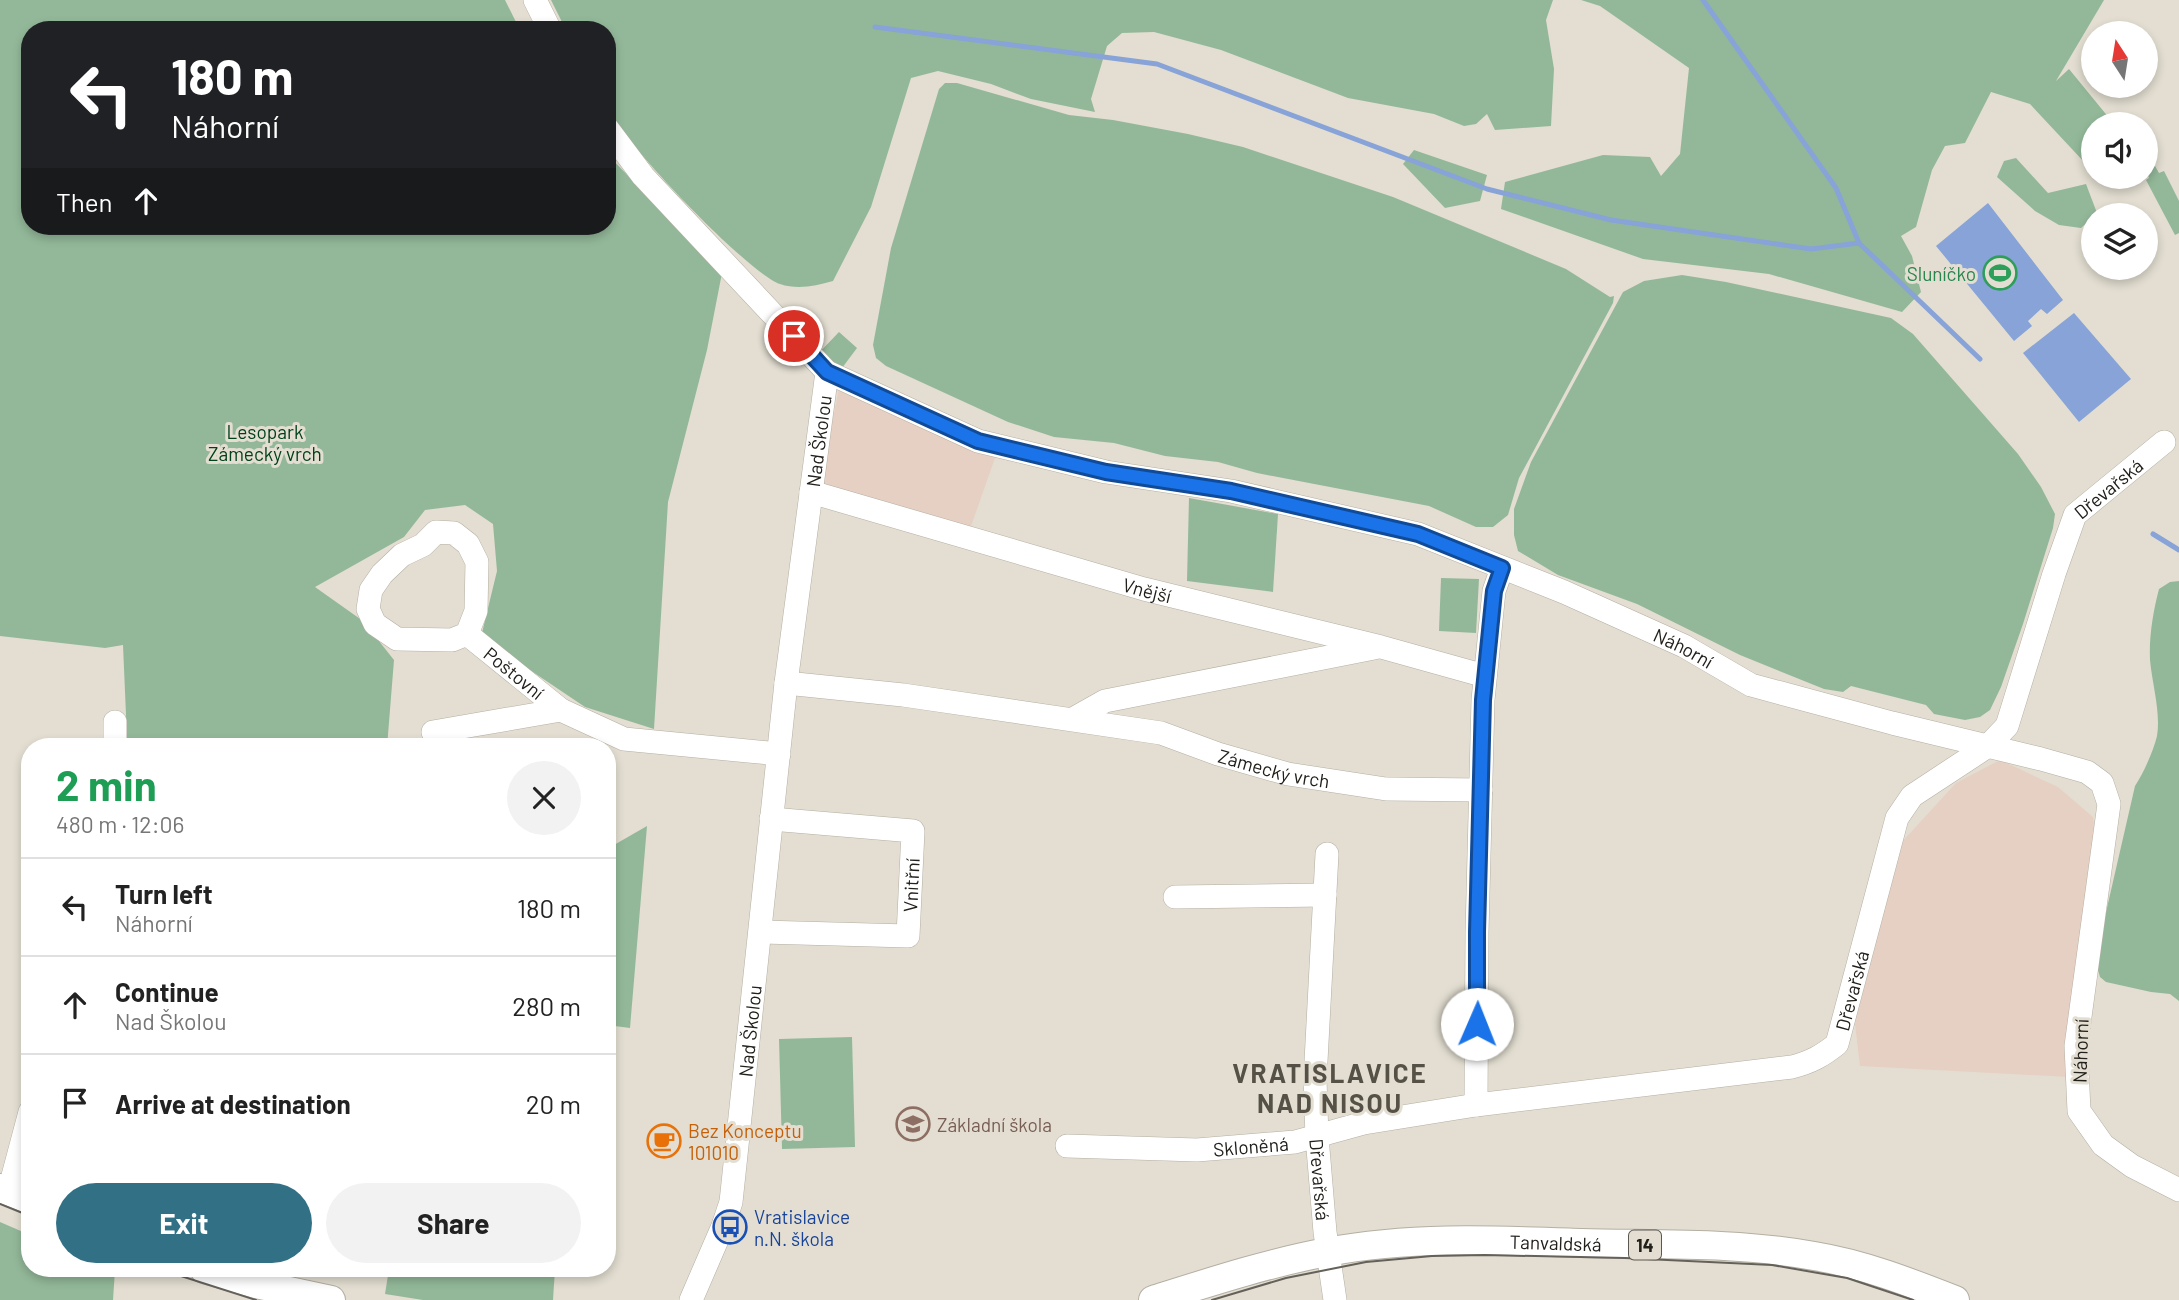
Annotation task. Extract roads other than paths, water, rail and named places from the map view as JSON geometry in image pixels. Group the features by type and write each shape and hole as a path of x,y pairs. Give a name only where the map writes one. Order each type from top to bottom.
{"main road":[{"name":"Tanvaldská","path":"1153,1300 1282,1261 1327,1252 1415,1242 1484,1239 1789,1252 1836,1260 1955,1300"},
{"path":"232,1277 331,1300"}],"street":[{"path":"535,0 546,21"},
{"name":"Nad Školou","path":"616,140 643,176 827,372 786,683 731,1202 691,1300"},
{"name":"Náhorní","path":"827,372 978,441 1002,448 1106,472 1231,491 1418,534 1564,592 1684,646 1751,685 2087,772 2102,783 2109,804 2076,1046 2079,1111 2103,1145 2132,1166 2179,1190"},
{"name":"Dřevařská","path":"1335,1300 1327,1252 1317,1137 1364,1123 1476,1105 1792,1067 1810,1063 1837,1044 1897,818 1912,796 1988,746 2007,726 2075,515 2164,442"},
{"name":"Vnější","path":"811,492 1144,589 1381,647 1486,676"},
{"name":"Poštovní","path":"436,533 454,533 468,544 477,562 476,611 467,634 452,640 397,639 375,624 368,609 371,590 382,573 402,555 423,545 436,533"},
{"path":"1476,1105 1480,790 1494,591 1502,568"},
{"name":"Poštovní","path":"467,634 561,710"},
{"path":"1073,719 1105,701 1381,647"},
{"name":"Zámecký vrch","path":"786,683 903,695 1161,733 1218,754 1288,774 1386,789 1480,790"},
{"path":"433,732 561,710 624,739 779,754"},
{"path":"115,722 115,738"},
{"name":"Vnitřní","path":"761,932 908,936 913,831 771,819"},
{"path":"1317,1137 1315,1080 1327,854"},
{"path":"1175,897 1325,895"},
{"name":"Skloněná","path":"1067,1146 1198,1150 1295,1142 1317,1137"},
{"path":"13,1193 21,1155"}],"water":[{"name":"Sluníčko","path":"1988,203 2063,300 2047,314 2041,309 2028,321 2032,326 2014,341 1936,246"},
{"path":"2074,313 2131,379 2079,422 2023,353"}],"waterway":[{"path":"1703,0 1836,188 1859,243 1980,359"},
{"path":"875,27 1157,64 1487,189 1611,220 1811,249 1859,243"},
{"path":"2153,534 2179,550"}],"tram line":[{"path":"0,1204 21,1212"},
{"path":"1212,1300 1286,1278 1366,1262 1432,1256 1485,1255 1772,1265 1847,1278 1913,1300"},
{"path":"184,1277 256,1300"}],"place":[{"name":"Sluníčko","path":"2000,273"},
{"name":"Základní škola","path":"913,1124"},
{"name":"Bez Konceptu 101010","path":"664,1141"},
{"name":"Vratislavice n.N. škola","path":"730,1227"}],"district":[{"name":"VRATISLAVICE NAD NISOU","path":"1330,1087"}],"park label":[{"name":"Lesopark Zámecký vrch","path":"265,442"}]}
